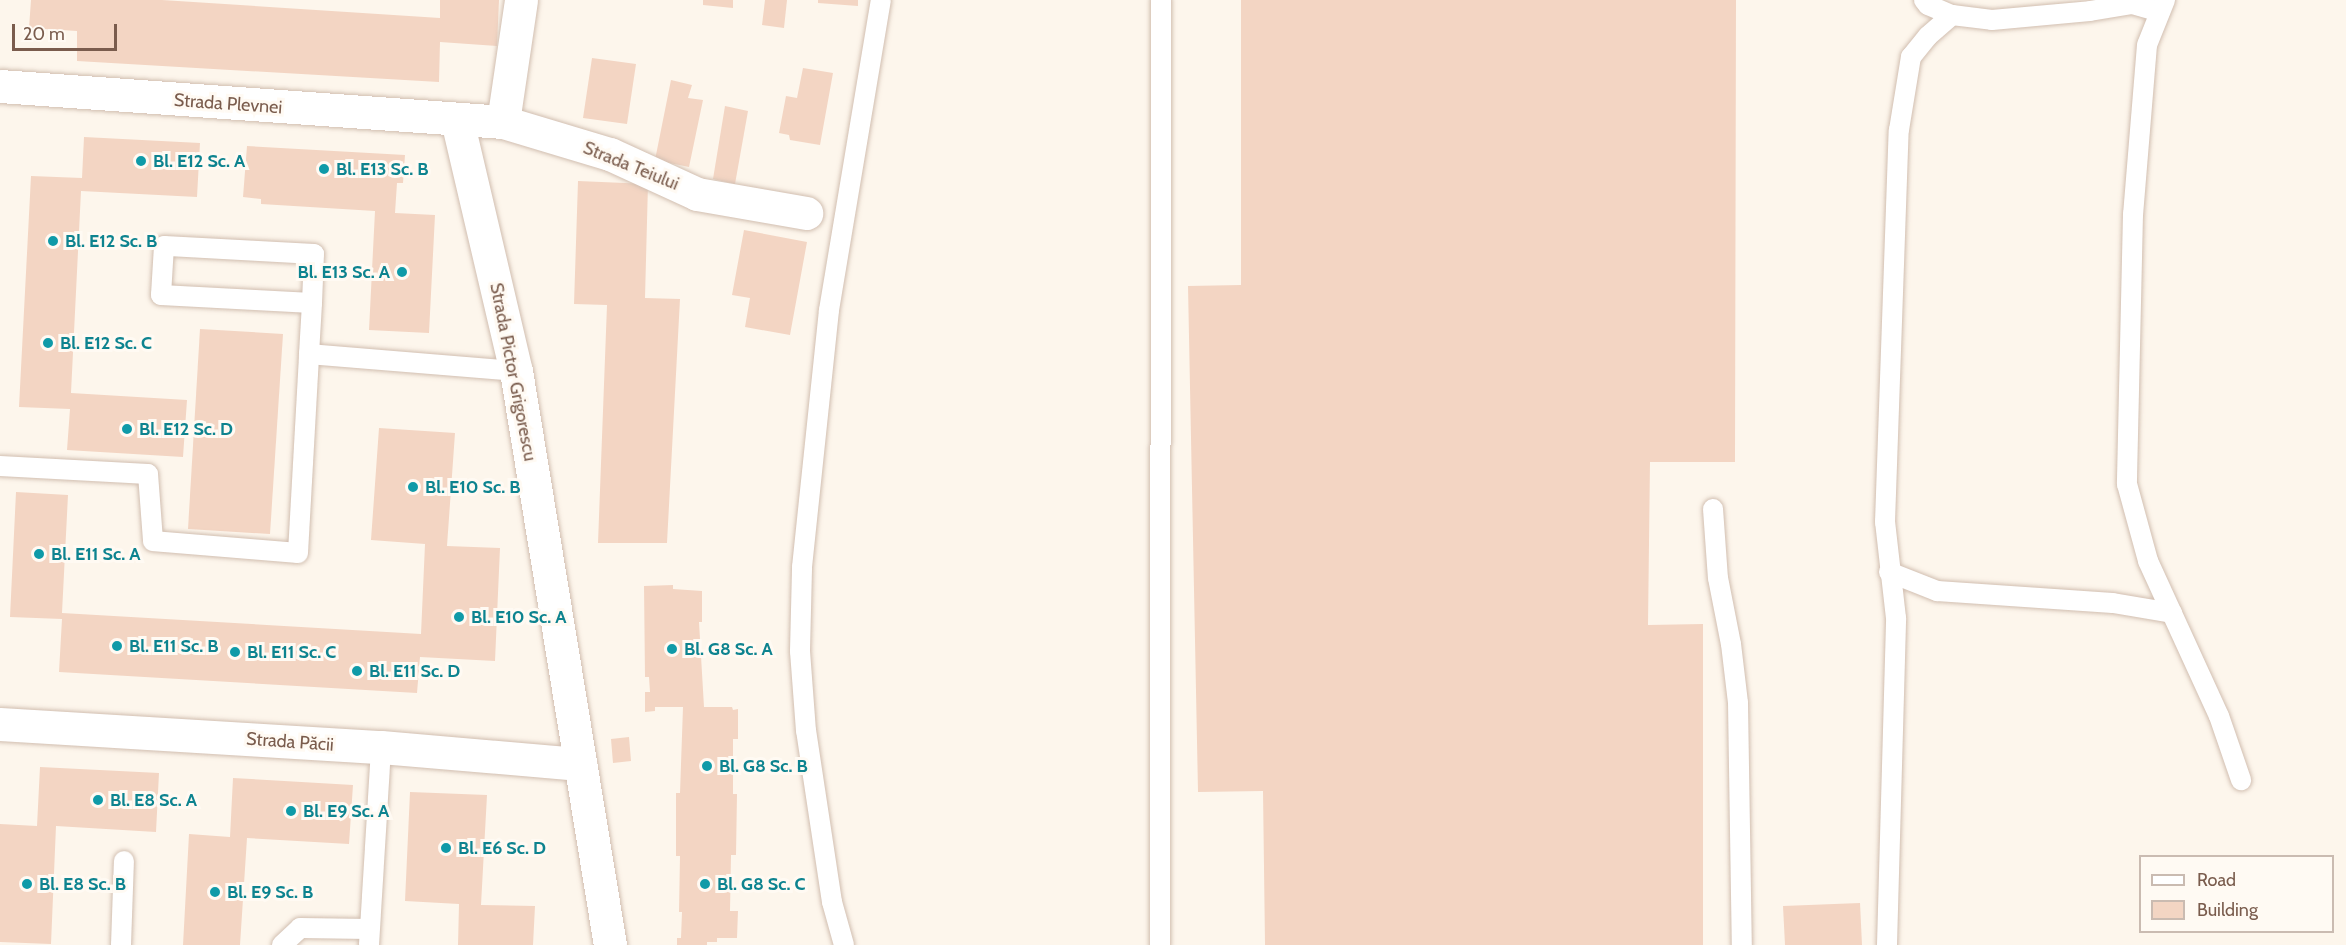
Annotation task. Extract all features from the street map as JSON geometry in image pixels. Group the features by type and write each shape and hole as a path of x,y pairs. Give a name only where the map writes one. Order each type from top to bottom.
{"street":[{"path":"503,122 521,0"},
{"name":"Strada Plevnei","path":"0,86 457,120"},
{"name":"Strada Teiului","path":"457,120 503,122 610,154 697,194 806,213"},
{"name":"Strada Pictor Grigorescu","path":"457,120 516,371 610,945"},
{"name":"Strada Păcii","path":"0,724 381,747 580,764"}],"lane":[{"path":"844,945 827,869 806,731 800,651 802,567 829,310 881,0"},
{"path":"1160,945 1161,0"},
{"path":"1924,0 1928,5 1952,15 1992,20 2090,11 2132,4 2163,6 2147,45 2133,214 2127,484 2148,561 2219,716 2241,780"},
{"path":"1887,945 1896,618 1885,522 1899,130 1911,57 1928,36 1952,15"},
{"path":"0,466 148,474 153,541 298,552 312,303 314,254 164,246 161,295 312,303"},
{"path":"309,354 516,371"},
{"path":"1713,509 1718,578 1731,644 1738,703 1742,945"},
{"path":"1889,572 1937,591 2113,603 2172,614"},
{"path":"282,945 300,928 369,937 381,747"},
{"path":"121,945 124,861"}],"building":[{"path":"31,0 162,0 440,18 440,0 499,0 497,46 440,42 439,82 77,61 77,31 29,28"},
{"path":"703,0 733,0 733,8 703,5"},
{"path":"765,0 787,0 784,28 762,25"},
{"path":"818,0 858,0 858,6 818,3"},
{"path":"1241,0 1736,0 1735,462 1650,462 1648,625 1703,624 1703,945 1265,945 1263,791 1198,792 1188,286 1241,285"},
{"path":"592,58 636,64 627,124 583,118"},
{"path":"803,68 833,73 820,145 790,140 789,135 779,133 786,96 797,98"},
{"path":"671,80 692,85 688,98 703,100 689,167 655,160"},
{"path":"725,106 748,111 735,184 713,179"},
{"path":"84,137 200,143 197,197 81,191 71,393 187,400 183,457 67,450 70,409 19,407 31,176 82,178"},
{"path":"247,146 405,155 403,183 397,183 395,213 435,215 429,333 369,330 375,211 261,204 261,199 243,197"},
{"path":"578,181 648,184 645,298 680,299 667,543 598,543 607,305 574,304"},
{"path":"744,230 807,242 790,335 745,327 750,298 732,295"},
{"path":"200,329 283,334 270,534 188,529"},
{"path":"379,428 455,433 447,546 500,548 495,661 420,657 417,693 59,672 62,619 10,617 16,492 68,495 62,613 421,634 425,544 371,540"},
{"path":"673,585 673,589 702,591 702,622 699,622 704,707 738,709 738,739 733,739 733,794 737,794 736,855 731,855 730,911 738,911 737,938 717,938 717,942 707,942 707,945 677,945 677,938 681,938 682,912 679,912 680,856 676,856 676,793 680,793 683,707 655,707 655,711 645,712 645,692 650,692 649,677 645,677 644,586"},
{"path":"629,737 631,761 613,763 611,739"},
{"path":"40,767 159,773 156,832 56,826 51,944 0,942 0,824 37,826"},
{"path":"233,778 353,785 349,844 247,838 240,945 183,945 189,834 230,837"},
{"name":"Bl. E6 Sc. D","path":"410,792 487,795 481,905 535,906 533,945 458,945 459,904 405,901"},
{"path":"1860,903 1862,945 1785,945 1783,906"}],"place":[{"name":"Bl. E12 Sc. A","path":"141,161"},
{"name":"Bl. E13 Sc. B","path":"324,169"},
{"name":"Bl. E12 Sc. B","path":"53,241"},
{"name":"Bl. E13 Sc. A","path":"402,272"},
{"name":"Bl. E12 Sc. C","path":"48,343"},
{"name":"Bl. E12 Sc. D","path":"127,429"},
{"name":"Bl. E10 Sc. B","path":"413,487"},
{"name":"Bl. E11 Sc. A","path":"39,554"},
{"name":"Bl. E10 Sc. A","path":"459,617"},
{"name":"Bl. E11 Sc. B","path":"117,646"},
{"name":"Bl. G8 Sc. A","path":"672,649"},
{"name":"Bl. E11 Sc. C","path":"235,652"},
{"name":"Bl. E11 Sc. D","path":"357,671"},
{"name":"Bl. G8 Sc. B","path":"707,766"},
{"name":"Bl. E8 Sc. A","path":"98,800"},
{"name":"Bl. E9 Sc. A","path":"291,811"},
{"name":"Bl. E6 Sc. D","path":"446,848"},
{"name":"Bl. E8 Sc. B","path":"27,884"},
{"name":"Bl. G8 Sc. C","path":"705,884"},
{"name":"Bl. E9 Sc. B","path":"215,892"}]}
